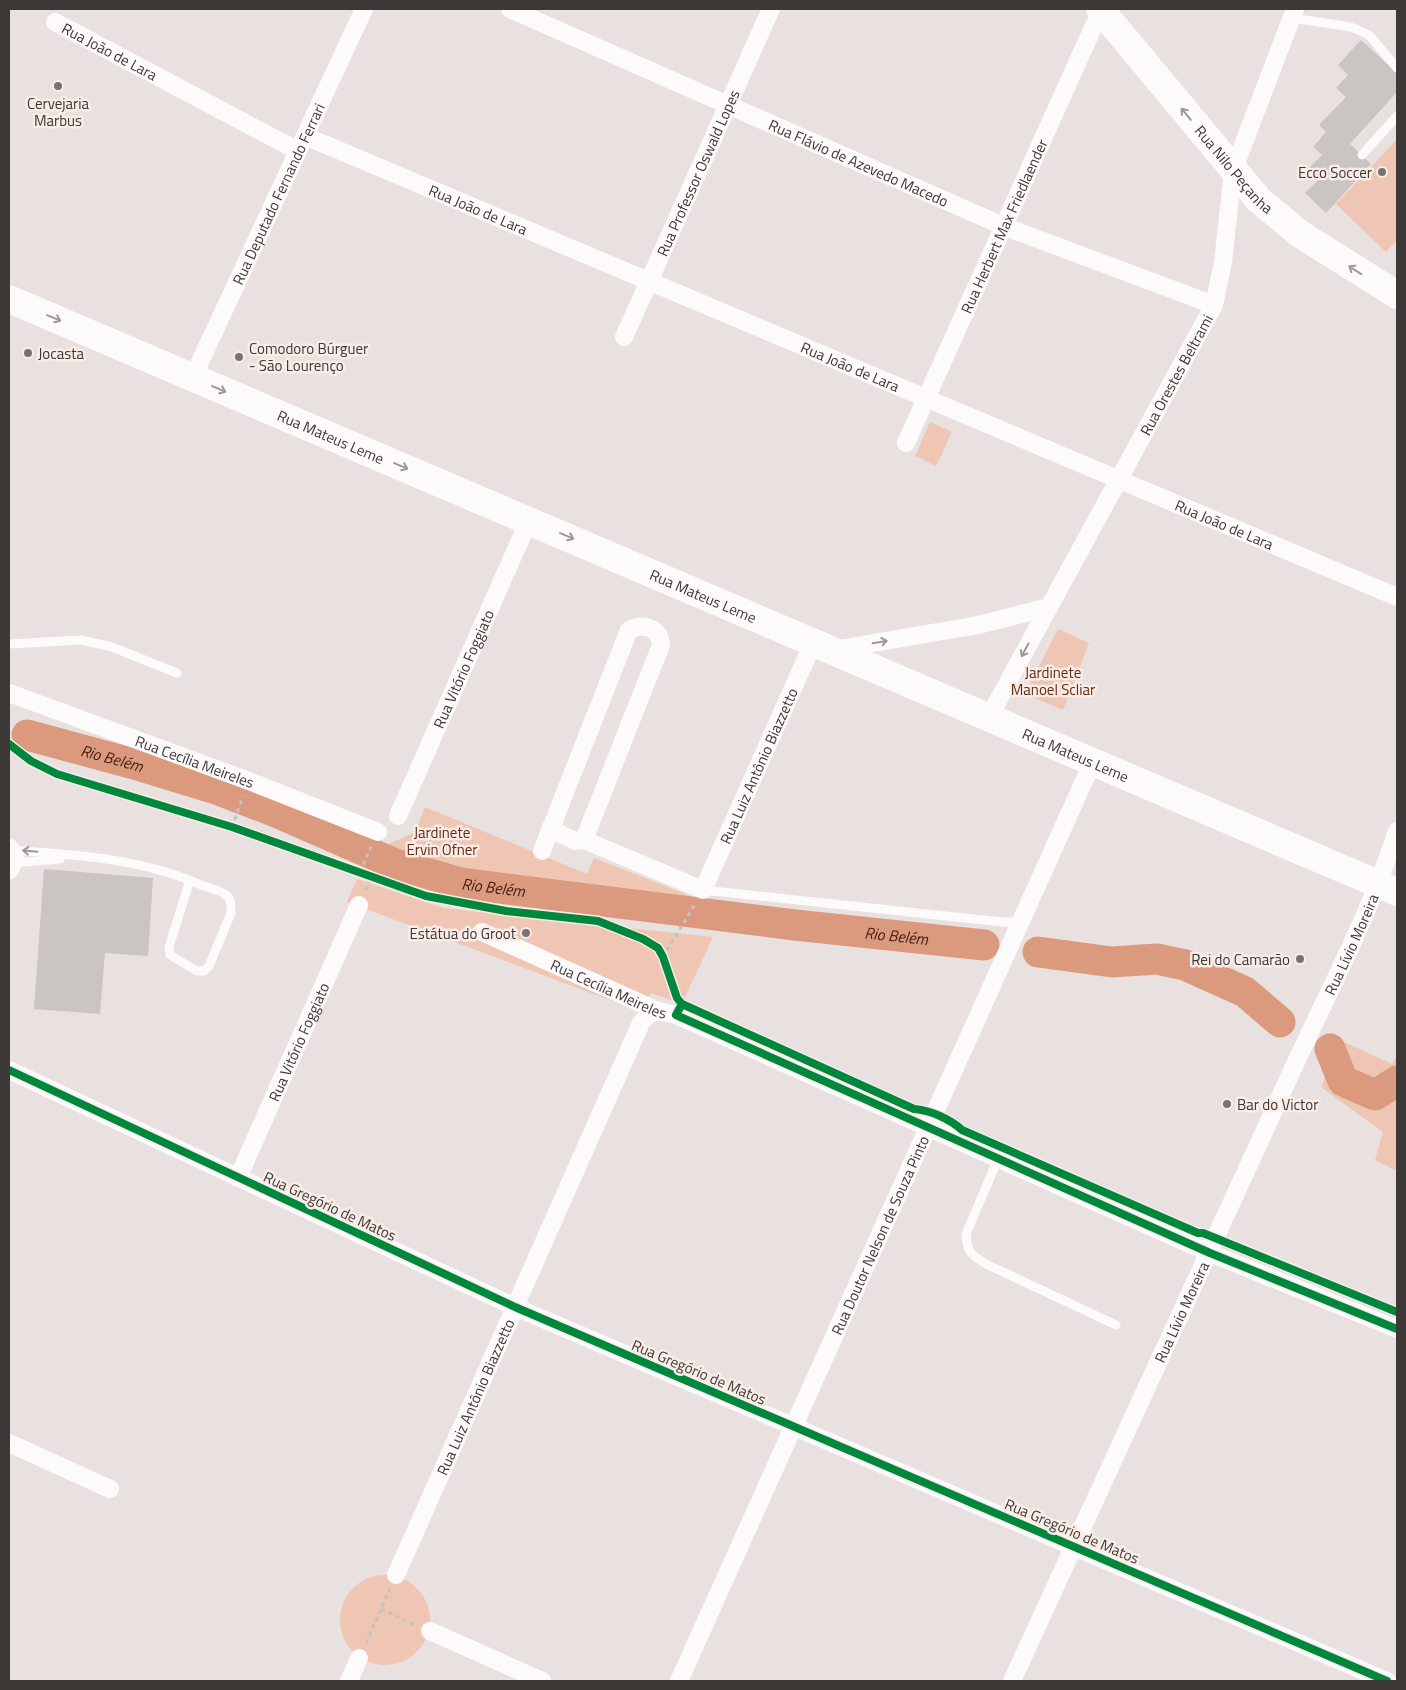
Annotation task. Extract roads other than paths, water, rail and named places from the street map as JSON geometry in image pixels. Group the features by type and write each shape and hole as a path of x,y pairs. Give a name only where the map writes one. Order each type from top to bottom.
{"main road":[{"name":"Rua Nilo Peçanha","path":"1100,9 1259,200 1300,234 1397,295"},
{"name":"Rua Mateus Leme","path":"9,299 1389,887"}],"street":[{"name":"Rua Deputado Fernando Ferrari","path":"193,377 364,9"},
{"name":"Rua Flávio de Azevedo Macedo","path":"510,9 1004,226 1214,305"},
{"name":"Rua Professor Oswald Lopes","path":"624,337 771,9"},
{"name":"Rua Herbert Max Friedlaender","path":"906,443 1100,9"},
{"name":"Rua Orestes Beltrami","path":"989,716 1120,480 1214,305 1223,262 1233,171 1293,14"},
{"name":"Rua João de Lara","path":"55,22 302,144 649,281 1397,598"},
{"name":"Rua Vitório Foggiato","path":"398,816 529,520"},
{"path":"823,645 978,625 1049,607"},
{"path":"542,851 629,630 637,626 646,626 655,631 661,638 661,645 584,840"},
{"name":"Rua Luiz Antônio Biazzetto","path":"703,890 823,645"},
{"name":"Rua Cecília Meireles","path":"9,693 249,781 375,839"},
{"name":"Rua Doutor Nelson de Souza Pinto","path":"679,1681 1093,761"},
{"path":"550,829 575,840 584,840 703,890"},
{"name":"Rua Lívio Moreira","path":"1012,1681 1072,1546 1210,1253 1299,1055 1389,887 1397,831"},
{"name":"Rua Vitório Foggiato","path":"238,1178 359,905"},
{"name":"Rua Cecília Meireles","path":"482,932 658,1010 676,1015 1210,1253 1397,1330"},
{"name":"Rua Luiz Antônio Biazzetto","path":"396,1575 641,1024 648,1015 658,1010"},
{"name":"Rua Gregório de Matos","path":"9,1070 515,1308 1387,1681"},
{"path":"9,1443 110,1489"},
{"path":"430,1631 542,1681"},
{"path":"349,1681 359,1658"}],"lane":[{"path":"1293,14 1351,27 1369,35 1397,68"},
{"path":"1362,155 1397,116"},
{"path":"9,644 81,640 112,647 177,673"},
{"path":"10,855 85,856"},
{"path":"10,855 85,856 137,863 168,871 190,880 227,896 232,903 231,913 209,966 204,971 197,971 170,955 169,947 190,880"},
{"path":"703,890 1002,922 1021,922"},
{"path":"998,1159 966,1234 967,1247 974,1256 986,1264 1116,1325"}],"waterway":[{"name":"Rio Belém","path":"27,735 134,764 219,790 276,812 395,864 460,883 795,925 984,945"},
{"name":"Rio Belém","path":"1038,952 1112,962 1157,959 1185,965 1245,992 1280,1022"},
{"name":"Rio Belém","path":"1330,1049 1343,1081 1375,1095 1397,1081"}],"place":[{"name":"Cervejaria Marbus","path":"58,86"},
{"name":"Ecco Soccer","path":"1382,172"},
{"name":"Jocasta","path":"28,353"},
{"name":"Comodoro Búrguer - São Lourenço","path":"239,357"},
{"name":"Estátua do Groot","path":"526,933"},
{"name":"Rei do Camarão","path":"1300,959"},
{"name":"Bar do Victor","path":"1227,1104"}],"park label":[{"name":"Jardinete Manoel Scliar","path":"1053,680"},
{"name":"Jardinete Ervin Ofner","path":"442,840"}]}
